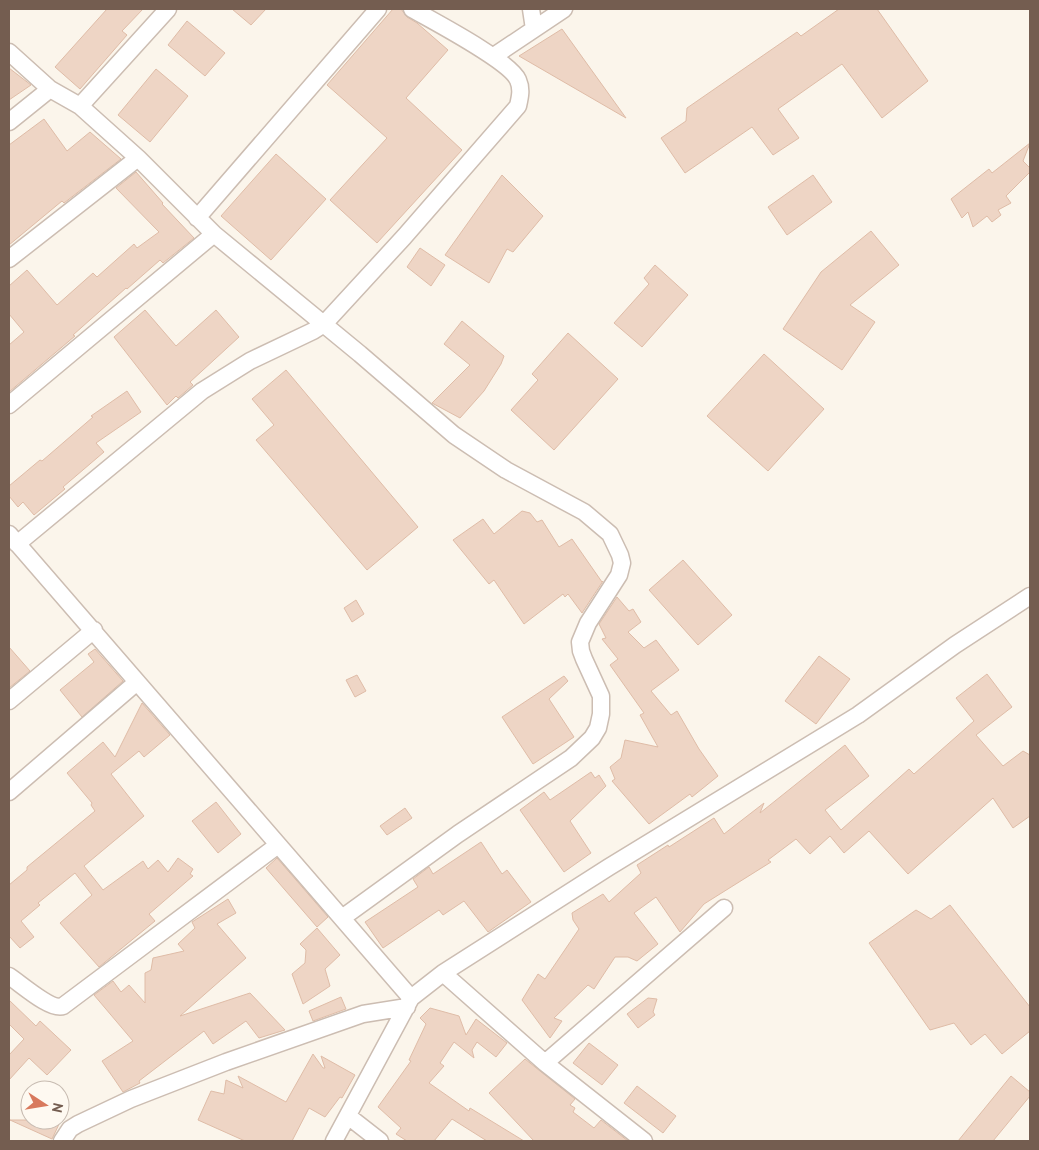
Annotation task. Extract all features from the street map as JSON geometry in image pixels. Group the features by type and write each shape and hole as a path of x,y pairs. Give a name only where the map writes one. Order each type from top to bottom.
{"street":[{"path":"80,106 168,9"},
{"path":"197,218 378,9"},
{"path":"409,1003 342,918 94,630 13,539 202,391 250,361 324,324 404,237 518,106 521,93 517,78 494,56 412,9"},
{"path":"531,9 534,29"},
{"path":"494,56 564,9"},
{"path":"9,52 50,89 80,106 138,158 214,234 324,324 454,436 506,470 584,512 610,534 620,555 622,563 619,575 588,623 580,642 584,659 601,696 601,714 598,728 592,738 571,758 458,834 342,918"},
{"path":"9,122 50,89"},
{"path":"9,259 138,158"},
{"path":"9,405 214,234"},
{"path":"334,1141 409,1003 443,973 609,867 858,715 955,644 1030,596"},
{"path":"9,701 94,630"},
{"path":"9,792 137,682"},
{"path":"9,976 50,1004 59,1007 63,1006 278,845"},
{"path":"545,1063 724,908"},
{"path":"443,973 545,1063 644,1141"},
{"path":"62,1141 70,1129 78,1124 131,1099 226,1062 364,1014 409,1003"},
{"path":"348,1116 380,1141"}],"building":[{"path":"107,9 143,9 122,31 127,35 80,89 55,67"},
{"path":"232,9 266,9 251,25"},
{"path":"393,9 401,9 407,17 417,23 448,50 406,98 462,150 377,243 330,200 387,138 327,85"},
{"path":"839,9 877,9 928,81 882,118 842,64 778,109 799,138 773,155 752,127 685,173 661,138 686,121 687,108 797,32 801,36"},
{"path":"187,21 225,53 205,76 168,45"},
{"path":"562,29 626,118 519,56"},
{"path":"9,68 31,85 9,100"},
{"path":"156,69 188,96 150,142 118,115"},
{"path":"44,119 67,151 90,132 121,159 64,203 62,201 9,245 9,145"},
{"path":"1030,143 1023,161 1030,168 1030,172 1006,196 1011,203 998,210 1001,215 992,222 987,216 973,227 968,212 962,218 951,199 989,169 992,173"},
{"path":"276,154 326,199 271,260 221,216"},
{"path":"136,172 162,204 194,238 163,263 160,260 126,288 73,335 75,336 9,392 9,345 24,332 9,314 9,286 27,270 57,305 93,273 97,277 134,244 137,248 159,232 116,188"},
{"path":"502,175 543,216 513,252 507,249 489,283 445,255"},
{"path":"813,175 832,202 787,235 768,207"},
{"path":"871,231 899,265 850,305 875,322 842,370 783,329 821,272"},
{"path":"420,248 445,265 431,286 407,267"},
{"path":"655,265 688,295 642,347 614,323 649,284 644,278"},
{"path":"145,310 176,346 216,310 239,337 190,382 193,385 178,398 176,396 167,405 114,337"},
{"path":"462,321 504,356 484,391 460,418 432,403 470,365 444,344"},
{"path":"568,333 618,379 554,450 511,410 538,380 532,374"},
{"path":"764,354 824,409 768,471 707,416"},
{"path":"286,370 418,527 367,570 256,440 274,425 252,399"},
{"path":"127,391 141,412 96,443 104,452 34,515 23,502 18,507 9,496 9,486 40,460 42,461 93,417 91,416"},
{"path":"522,511 530,513 537,522 542,520 559,547 572,539 603,581 582,613 568,594 565,597 563,594 524,624 494,580 489,584 453,540 483,519 494,534"},
{"path":"683,560 732,615 698,645 649,590"},
{"path":"617,597 629,611 633,609 641,622 628,632 644,648 656,640 679,670 651,691 671,715 677,711 699,749 718,776 692,797 690,794 649,824 612,781 615,779 610,767 621,758 625,740 658,747 640,715 644,713 610,665 618,659 602,639 606,638 599,624"},
{"path":"356,600 364,614 352,622 344,608"},
{"path":"9,647 30,671 9,688"},
{"path":"95,649 123,681 82,717 60,690 94,662 88,654"},
{"path":"819,656 850,679 816,724 785,701"},
{"path":"987,674 1012,707 976,735 1003,766 1023,751 1030,755 1030,816 1013,828 993,798 908,874 869,831 844,853 830,836 810,854 796,839 768,860 771,862 704,904 680,932 656,897 634,913 658,944 637,961 628,957 615,957 594,989 588,985 554,1018 562,1021 550,1038 522,1000 538,974 545,979 579,929 573,920 572,913 603,894 609,902 641,873 637,865 714,818 724,834 764,803 760,813 845,745 869,776 825,810 841,830 909,769 914,774 974,721 956,698"},
{"path":"357,675 366,691 355,697 346,680"},
{"path":"564,676 568,681 549,699 574,737 533,764 502,717"},
{"path":"142,703 170,735 144,757 139,751 111,774 144,816 84,866 103,890 143,861 148,869 158,860 168,872 178,858 193,869 190,874 193,876 149,914 155,921 99,967 60,923 92,895 75,873 38,903 40,905 21,921 34,937 20,948 9,936 9,885 27,870 27,867 95,811 91,805 92,803 67,773 103,742 115,757"},
{"path":"591,772 595,778 599,775 606,786 570,821 591,853 564,872 520,810 544,792 550,800"},
{"path":"216,802 241,834 218,853 192,821"},
{"path":"405,808 412,818 387,835 380,826"},
{"path":"481,842 502,874 507,870 531,902 488,932 464,901 443,915 439,910 383,948 365,922 418,887 413,879 429,867 433,874"},
{"path":"277,858 328,917 317,927 266,868"},
{"path":"228,899 236,913 217,924 246,958 180,1016 250,993 285,1030 259,1038 246,1021 213,1044 204,1031 139,1081 140,1083 123,1092 102,1061 133,1041 94,995 113,981 121,992 129,985 145,1003 145,973 151,970 153,958 184,951 178,944 195,928 192,922"},
{"path":"950,905 1030,1007 1030,1031 1002,1054 985,1034 971,1045 954,1023 930,1030 869,943 916,910 931,919"},
{"path":"317,928 340,955 325,969 330,986 303,1004 292,974 305,963 306,950 300,944"},
{"path":"341,997 346,1009 313,1021 309,1011"},
{"path":"648,998 657,999 653,1012 655,1015 638,1028 627,1014"},
{"path":"9,1000 36,1026 40,1021 71,1050 47,1075 29,1058 9,1080 9,1055 24,1039 9,1024"},
{"path":"430,1008 459,1016 466,1035 476,1019 507,1043 496,1057 477,1042 472,1050 474,1058 454,1042 440,1063 444,1066 429,1083 469,1111 470,1108 524,1141 487,1141 452,1119 434,1141 407,1141 396,1134 401,1128 378,1107 411,1061 409,1060 426,1024 420,1018"},
{"path":"589,1043 618,1065 602,1085 573,1063"},
{"path":"313,1054 323,1068 325,1068 321,1056 355,1075 342,1098 340,1097 325,1117 309,1108 292,1141 245,1141 198,1120 211,1091 224,1094 226,1080 243,1088 238,1076 286,1102"},
{"path":"525,1059 575,1099 570,1105 575,1108 573,1112 594,1128 601,1120 628,1141 534,1141 489,1093"},
{"path":"1011,1076 1030,1092 1030,1096 993,1141 958,1141"},
{"path":"637,1086 676,1116 663,1133 624,1103"},
{"path":"10,1120 20,1120 20,1125"},
{"path":"32,1130 56,1130 52,1139"}]}
